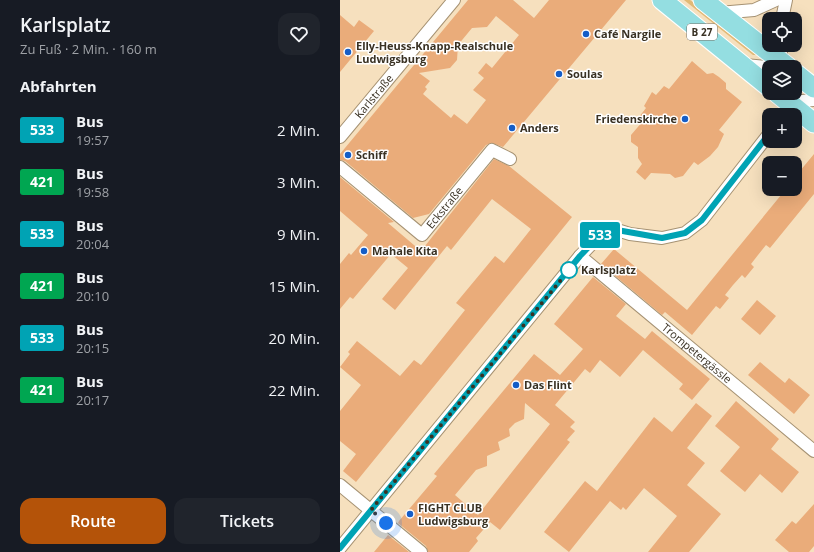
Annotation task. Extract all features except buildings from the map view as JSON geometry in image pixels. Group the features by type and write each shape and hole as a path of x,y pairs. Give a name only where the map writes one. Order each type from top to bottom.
{"main road":[{"name":"B 27","path":"662,0 762,81"},
{"name":"B 27","path":"703,0 782,60"},
{"path":"802,79 814,88"},
{"path":"789,104 814,123"}],"street":[{"name":"Karlstraße","path":"340,137 454,0"},
{"path":"719,13 754,10 776,0"},
{"path":"783,12 786,0"},
{"path":"741,64 762,67"},
{"path":"789,104 814,100"},
{"path":"340,548 580,256 603,232 617,230 662,238 685,233 702,220 762,143"},
{"name":"Eckstraße","path":"340,167 422,235 492,150 510,158"},
{"name":"Trompetergässle","path":"580,256 814,451"},
{"path":"340,485 421,552"}],"shaded area":[{"path":"684,0 690,0 693,2 757,55 753,55"}],"bus line":[{"name":"533","path":"340,548 580,256 603,232 617,230 630,234 662,238 685,233 702,220 762,143"}],"place":[{"name":"Café Nargile","path":"586,34"},
{"name":"Elly-Heuss-Knapp-Realschule Ludwigsburg","path":"348,52"},
{"name":"Soulas","path":"559,74"},
{"name":"Friedenskirche","path":"685,119"},
{"name":"Anders","path":"512,128"},
{"name":"Schiff","path":"348,155"},
{"name":"Mahale Kita","path":"364,251"},
{"name":"Karlsplatz","path":"569,270"},
{"name":"Das Flint","path":"516,385"},
{"name":"FIGHT CLUB Ludwigsburg","path":"410,514"}],"route":[{"path":"386,523 371,510 570,269 569,270"}]}
